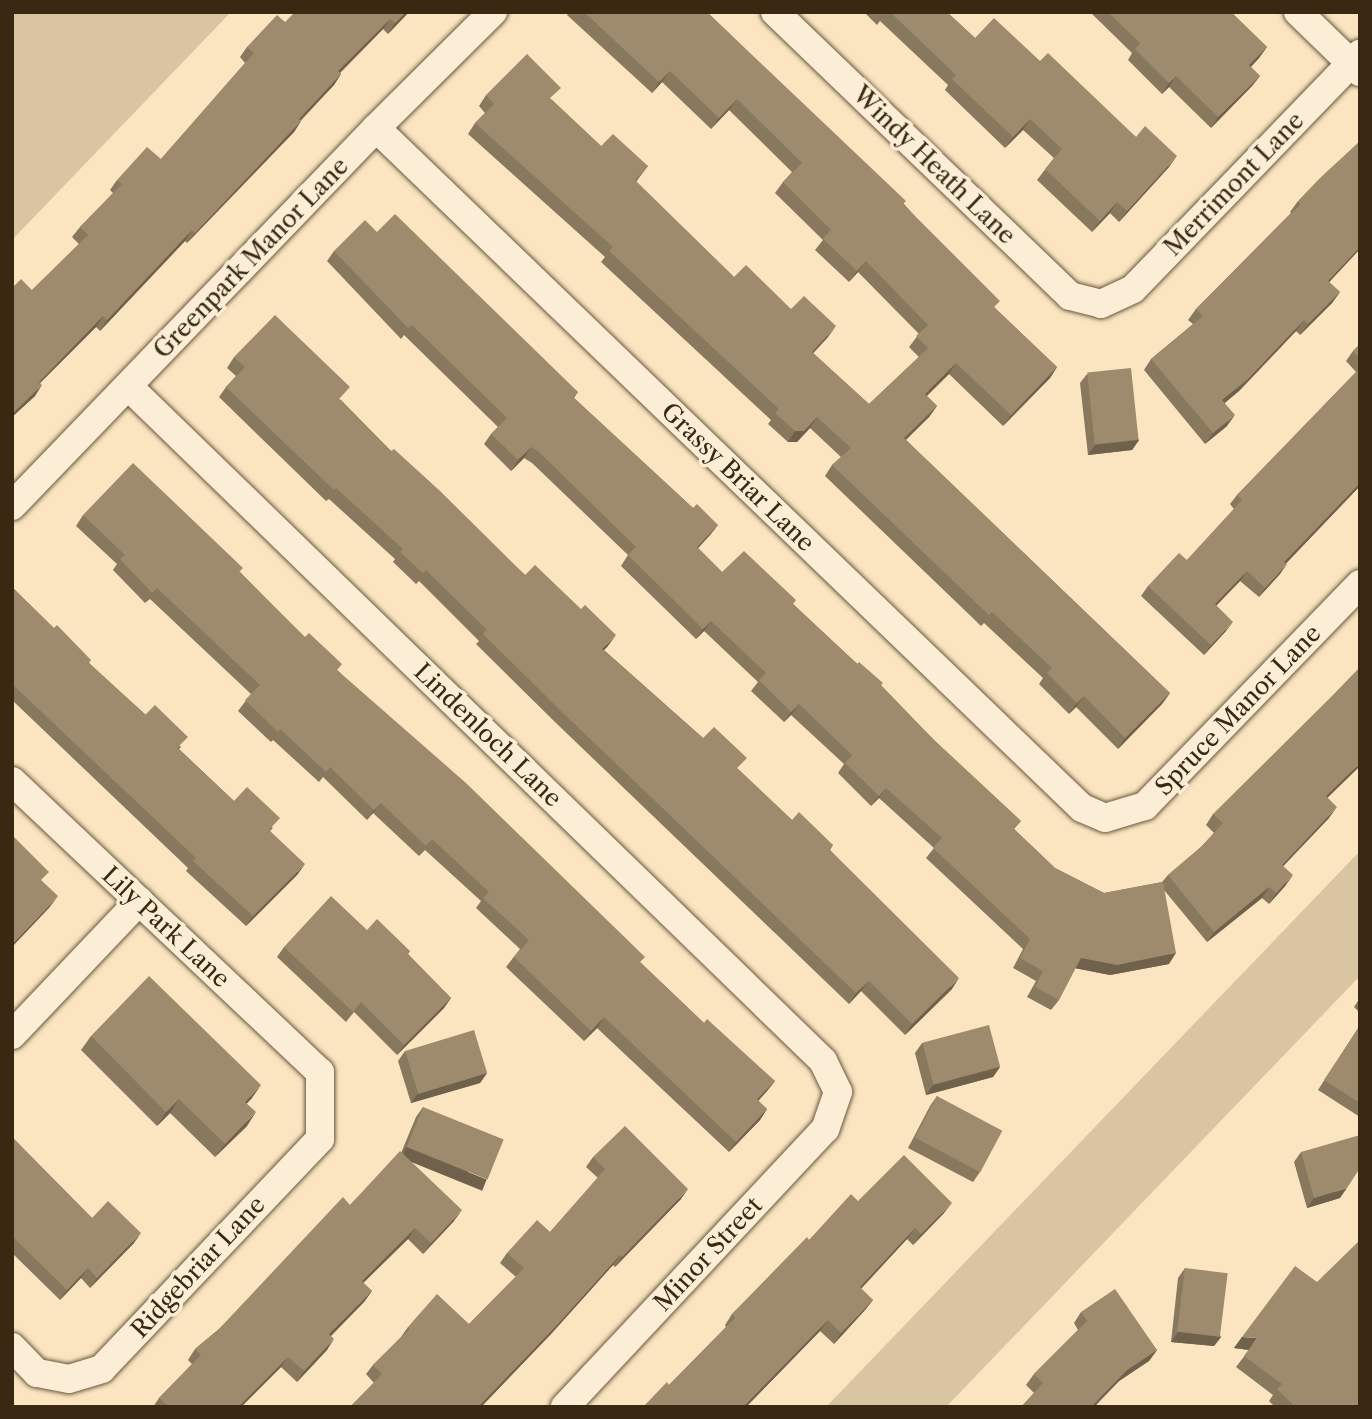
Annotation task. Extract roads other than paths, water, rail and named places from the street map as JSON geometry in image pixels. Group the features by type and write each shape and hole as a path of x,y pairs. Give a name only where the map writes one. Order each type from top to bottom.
{"street":[{"name":"Greenpark Manor Lane","path":"12,506 376,128 493,12"},
{"name":"Windy Heath Lane","path":"775,12 1070,296 1101,304"},
{"path":"1298,12 1357,63"},
{"name":"Merrimont Lane","path":"1101,304 1133,289 1357,63"},
{"name":"Grassy Briar Lane","path":"376,128 1082,808 1105,818"},
{"name":"Lindenloch Lane","path":"128,386 823,1061 838,1092"},
{"name":"Spruce Manor Lane","path":"1105,818 1145,806 1360,584"},
{"name":"Lily Park Lane","path":"12,781 320,1072"},
{"path":"12,1035 139,901"},
{"name":"Ridgebriar Lane","path":"12,1347 37,1373 69,1379 102,1369 320,1139 320,1072"},
{"name":"Minor Street","path":"565,1407 825,1129 838,1092"}]}
